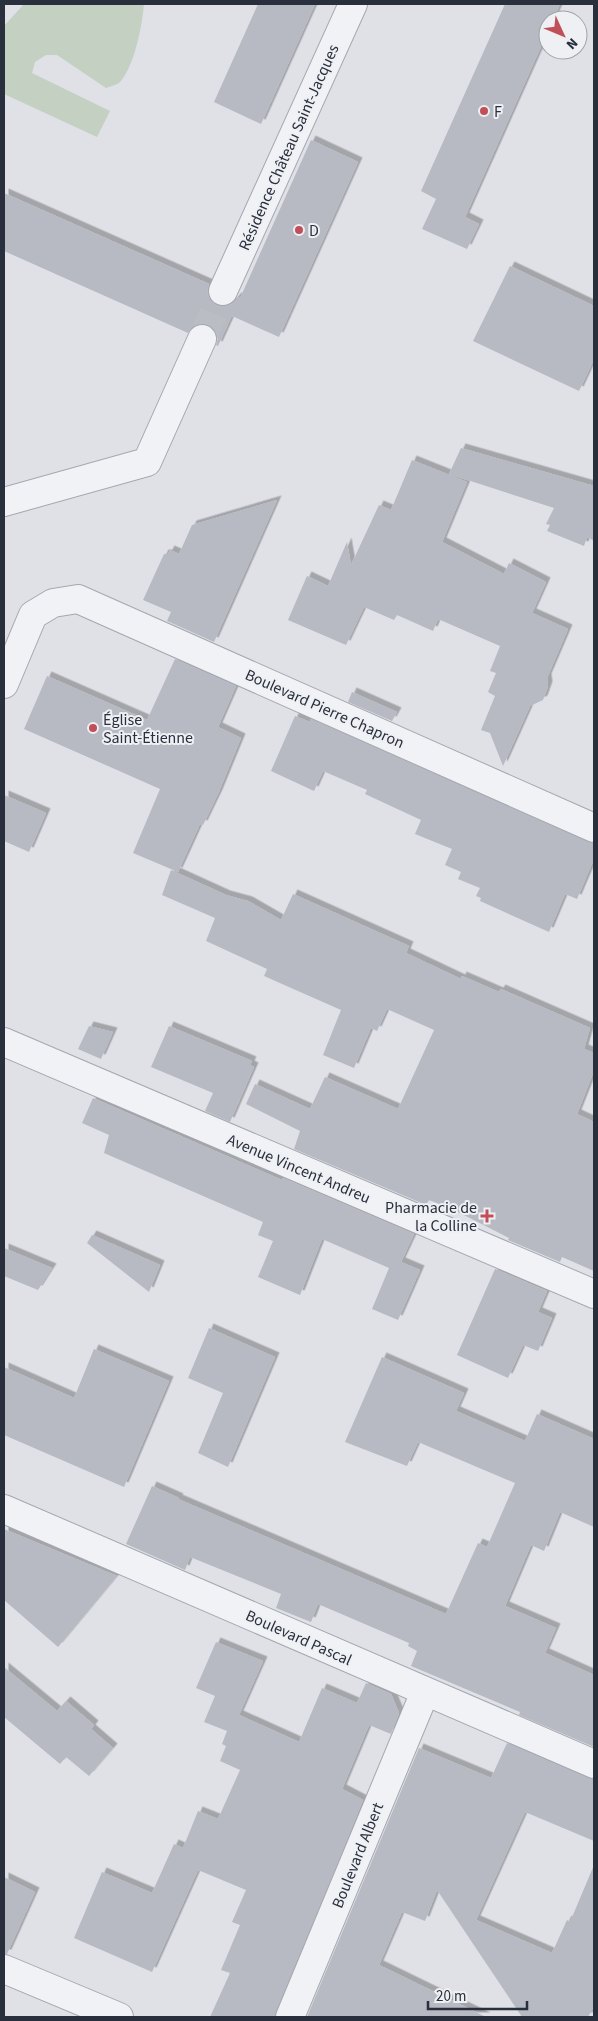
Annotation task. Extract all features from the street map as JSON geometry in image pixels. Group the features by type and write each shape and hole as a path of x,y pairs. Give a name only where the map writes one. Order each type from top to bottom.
{"street":[{"name":"Résidence Château Saint-Jacques","path":"223,291 353,4"},
{"path":"4,502 147,462 202,339"},
{"name":"Boulevard Pierre Chapron","path":"4,684 33,615 53,603 78,599 592,822"},
{"name":"Avenue Vincent Andreu","path":"4,1042 594,1294"},
{"name":"Boulevard Pascal","path":"4,1509 594,1764"},
{"name":"Boulevard Albert","path":"290,2017 425,1692"},
{"path":"4,1969 118,2017"}],"green space":[{"path":"24,4 144,4 142,23 134,55 125,75 117,84 106,88 57,55 46,55 35,62 32,73 110,111 97,137 4,94 4,26"}],"building":[{"path":"258,4 315,4 261,124 214,102"},
{"name":"F","path":"505,4 560,4 557,10 538,10 538,53 465,217 479,224 467,249 422,229 436,199 421,191"},
{"name":"D","path":"311,140 358,162 279,337 232,316"},
{"path":"4,193 209,284 207,292 210,300 217,305 225,306 232,303 237,297 240,298 218,346 216,345 218,338 215,330 209,325 200,324 192,327 188,333 4,251"},
{"path":"510,266 594,306 594,359 579,391 473,341"},
{"path":"461,448 594,486 594,541 587,537 584,546 547,531 550,525 546,524 554,508 449,474"},
{"path":"412,460 467,482 442,542 504,574 509,563 546,582 532,613 568,629 547,678 548,686 543,700 530,706 503,766 490,733 481,730 495,696 488,692 496,673 490,671 500,646 438,619 433,631 397,615 394,620 364,607 346,645 288,620 307,576 328,586 347,542 351,565 379,505 391,510"},
{"path":"277,500 214,642 167,621 171,612 143,600 164,554 168,554 170,550 179,554 192,525"},
{"path":"175,659 236,686 218,727 241,738 218,794 203,825 200,824 178,872 133,853 160,789 24,729 47,676 147,720"},
{"path":"352,692 397,712 392,721 348,702"},
{"path":"295,716 310,722 311,719 594,843 594,859 577,899 565,894 549,932 480,901 481,898 476,896 480,888 458,879 461,872 445,865 452,849 415,834 421,820 365,794 367,790 323,771 314,791 271,771"},
{"path":"4,795 46,813 29,852 4,841"},
{"path":"171,870 226,895 248,901 281,920 293,894 409,946 406,953 461,979 462,976 499,992 501,989 590,1028 584,1049 594,1053 594,1071 577,1114 594,1122 594,1271 562,1257 560,1262 508,1240 509,1238 452,1209 429,1200 426,1205 294,1149 300,1131 246,1104 255,1084 310,1109 325,1077 398,1109 434,1030 387,1009 377,1031 371,1028 354,1068 323,1055 341,1010 264,976 267,969 206,941 215,918 162,895"},
{"path":"89,1026 113,1032 101,1059 78,1049"},
{"path":"169,1026 252,1061 250,1065 254,1067 230,1122 205,1111 213,1093 151,1067"},
{"path":"93,1098 282,1180 283,1178 414,1234 401,1262 420,1270 398,1320 372,1309 389,1268 322,1239 300,1295 258,1277 273,1241 258,1235 263,1222 104,1153 109,1135 82,1123"},
{"path":"92,1235 160,1265 149,1292 87,1243"},
{"path":"4,1248 52,1268 38,1290 4,1276"},
{"path":"495,1269 547,1291 538,1312 552,1318 538,1351 523,1345 508,1378 457,1355"},
{"path":"209,1328 275,1357 228,1467 198,1453 223,1393 188,1378"},
{"path":"94,1349 169,1381 124,1487 4,1435 4,1367 74,1398"},
{"path":"382,1357 464,1393 456,1411 525,1441 537,1414 594,1439 594,1527 560,1512 544,1551 531,1545 505,1606 556,1628 545,1653 594,1675 594,1747 519,1715 520,1712 411,1666 417,1651 408,1646 409,1643 318,1604 311,1622 276,1608 281,1594 190,1557 185,1570 126,1544 152,1486 178,1499 446,1614 478,1543 487,1547 515,1483 418,1442 407,1466 345,1442"},
{"path":"4,1529 117,1576 58,1647 4,1600"},
{"path":"216,1642 263,1661 239,1715 299,1742 322,1688 357,1703 366,1683 391,1694 399,1713 391,1734 369,1725 342,1789 363,1800 275,2017 210,2017 230,1973 221,1970 240,1925 232,1922 246,1890 198,1870 152,1972 74,1938 102,1872 152,1893 174,1844 183,1848 198,1811 218,1819 240,1770 220,1761 226,1746 222,1744 227,1731 204,1722 215,1696 196,1688"},
{"path":"4,1667 57,1711 66,1701 94,1725 91,1729 113,1748 89,1776 66,1757 60,1764 4,1717"},
{"path":"507,1743 594,1779 594,1841 525,1812 476,1920 552,1953 567,1920 570,1922 594,1865 594,2006 588,2017 522,2017 437,1890 425,1921 402,1912 379,1965 486,2017 307,2017 419,1748 491,1778"},
{"path":"4,1877 35,1892 7,1954 4,1954"}],"tunnel":[{"path":"202,339 223,291"}],"place":[{"name":"F","path":"484,111"},
{"name":"D","path":"299,230"},
{"name":"Église Saint-Étienne","path":"93,728"},
{"name":"Pharmacie de la Colline","path":"487,1216"}]}
